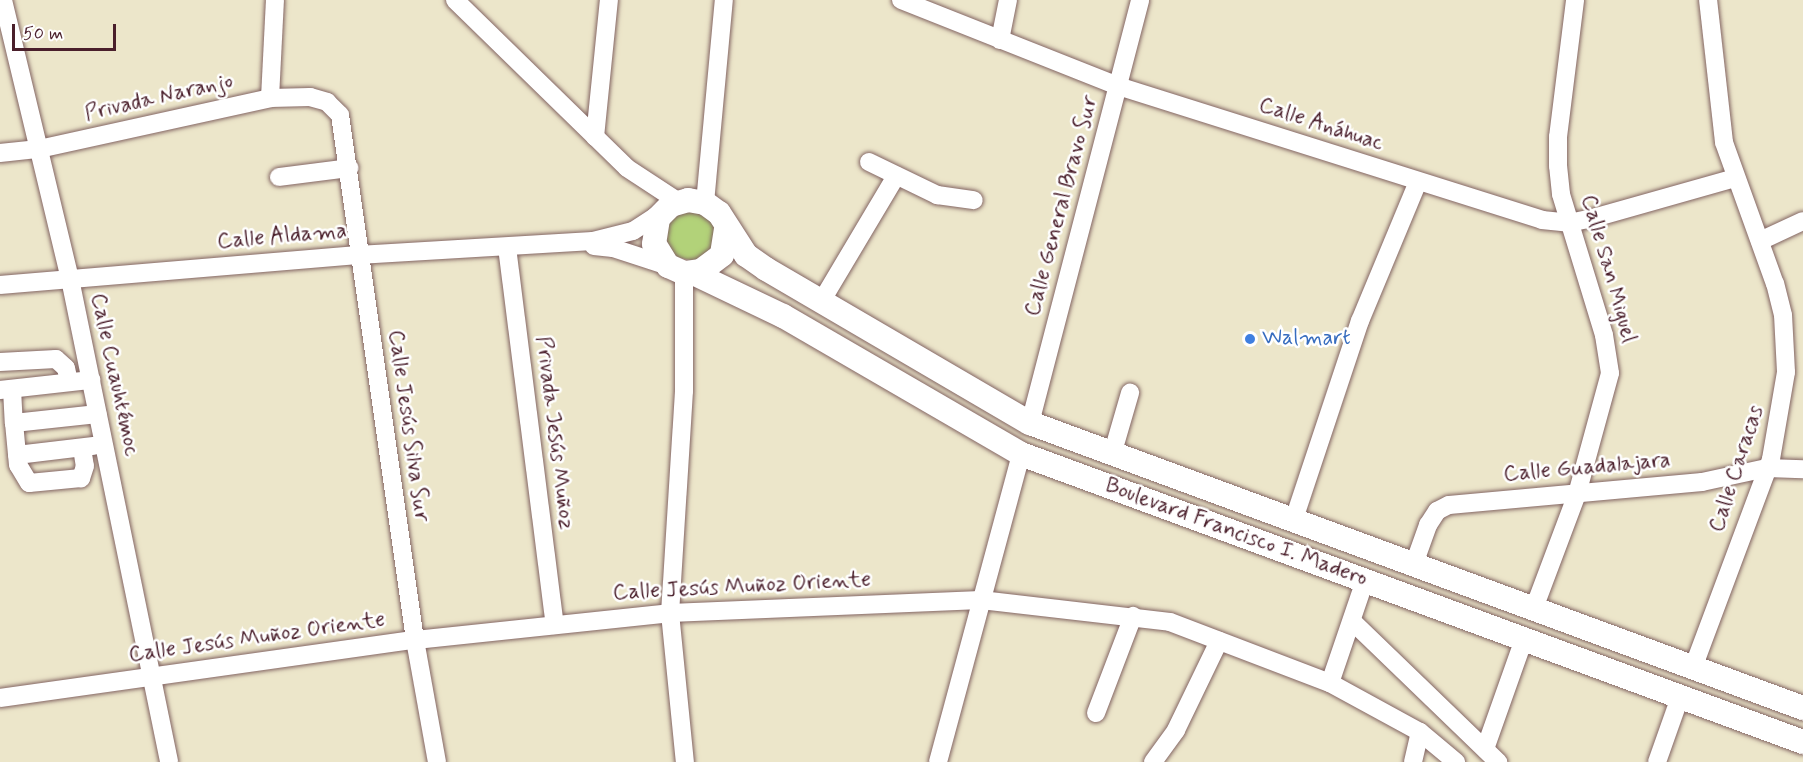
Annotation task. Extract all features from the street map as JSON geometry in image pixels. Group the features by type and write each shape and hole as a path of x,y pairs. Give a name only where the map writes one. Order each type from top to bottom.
{"main road":[{"path":"705,203 719,213 726,229 725,247 717,262 682,270 657,252 653,235 671,206 705,203"},
{"name":"Boulevard Francisco I. Madero","path":"726,229 746,255 821,302 1030,423 1413,567 1803,708"},
{"name":"Boulevard Francisco I. Madero","path":"682,270 783,316 1021,454 1803,742"}],"street":[{"name":"Calle Cuauhtémoc","path":"3,0 7,45 39,149 69,279 170,762"},
{"path":"455,0 595,137 671,206"},
{"path":"595,137 607,0"},
{"path":"705,203 724,0"},
{"name":"Calle Anáhuac","path":"901,0 1118,86 1542,220 1569,223 1735,178"},
{"path":"1000,40 1008,0"},
{"name":"Calle General Bravo Sur","path":"1030,423 1140,0"},
{"name":"Calle San Miguel","path":"1533,611 1577,494 1610,373 1604,335 1569,223 1558,166 1558,137 1575,0"},
{"name":"Calle Caracas","path":"1693,668 1767,468 1784,400 1794,342 1760,241 1735,178 1718,108 1708,0"},
{"path":"270,2 270,98"},
{"name":"Privada Naranjo","path":"0,153 39,149 270,98 310,97 327,102"},
{"name":"Calle Jesús Silva Sur","path":"327,102 340,115 349,168 358,255 415,640 437,762"},
{"path":"869,162 937,195 974,200"},
{"path":"279,177 349,168"},
{"path":"821,302 896,176"},
{"path":"1293,522 1360,321 1418,182"},
{"name":"Calle Aldama","path":"0,285 358,255 568,244 618,237 671,206"},
{"path":"1760,241 1803,221"},
{"name":"Calle Aldama","path":"568,244 613,248 682,270"},
{"name":"Privada Jesús Muñoz","path":"507,247 555,625"},
{"path":"682,270 684,391 670,613 685,762"},
{"path":"0,362 56,359 66,368 69,382"},
{"path":"82,448 84,472 72,480 29,483 21,473 14,423 6,389 91,380"},
{"path":"1112,455 1130,393"},
{"path":"14,423 98,414"},
{"path":"17,455 104,445"},
{"path":"938,762 1021,454"},
{"name":"Calle Guadalajara","path":"1413,567 1428,525 1437,511 1449,505 1711,481 1767,468 1803,469"},
{"path":"1330,683 1353,622 1365,580"},
{"name":"Calle Jesús Muñoz Oriente","path":"0,698 415,640 670,613 981,600 1170,622 1330,683 1419,732 1456,762"},
{"path":"1096,713 1132,616"},
{"path":"1353,622 1498,762"},
{"path":"1485,749 1524,639"},
{"path":"1153,762 1176,730 1219,640"},
{"path":"1657,762 1680,697"},
{"path":"1413,762 1419,732"}],"green space":[{"path":"683,211 710,214 720,239 700,262 676,257 667,241 669,223"}],"place":[{"name":"Walmart","path":"1250,339"}]}
